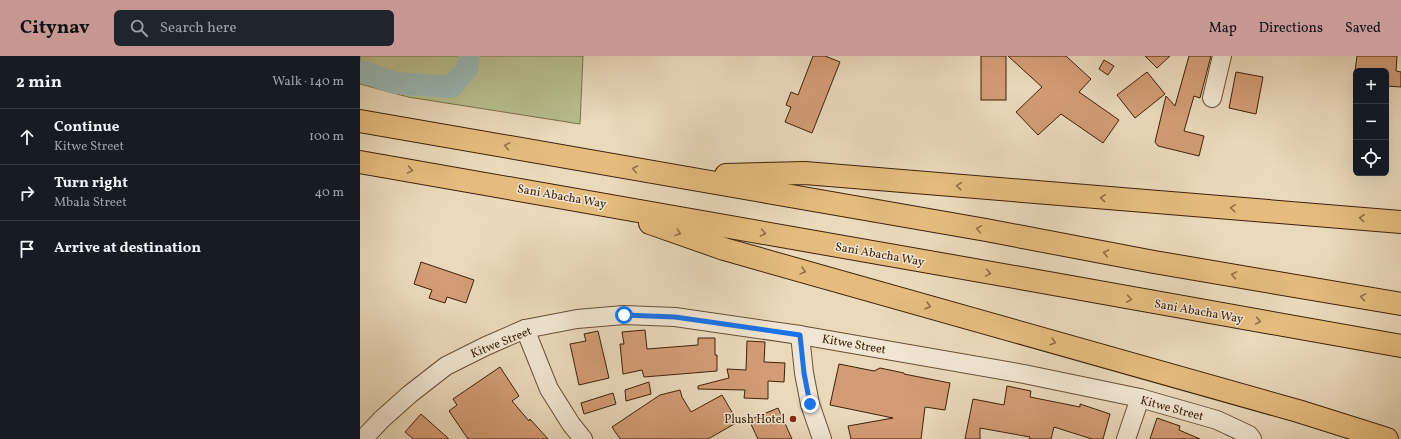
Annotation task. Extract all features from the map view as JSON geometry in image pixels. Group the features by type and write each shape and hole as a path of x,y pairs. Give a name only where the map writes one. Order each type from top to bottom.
{"highway":[{"path":"360,121 986,230 1154,262 1401,304"},
{"name":"Sani Abacha Way","path":"366,163 589,200 1042,283 1401,346"},
{"path":"673,176 805,174 1401,222"},
{"path":"589,200 724,249 1298,411 1369,436 1387,439"}],"street":[{"path":"1212,98 1222,56"},
{"name":"Kitwe Street","path":"363,439 382,419 410,394 446,366 525,329 577,319 624,315 675,317 800,335 1024,374 1140,398 1216,420 1249,436 1252,439"},
{"path":"525,329 549,389 571,424 583,439"},
{"path":"800,335 804,373 810,404 822,439"},
{"path":"1126,439 1140,398"}],"green space":[{"path":"360,56 583,56 580,124 408,97 360,84"}],"building":[{"path":"813,56 825,56 840,62 812,133 785,122 791,107 786,105 791,92 798,95"},
{"path":"981,56 1006,56 1006,100 981,100"},
{"path":"1008,56 1066,56 1091,79 1079,92 1119,120 1103,143 1061,114 1038,135 1016,112 1042,87"},
{"path":"1145,56 1170,56 1157,68"},
{"path":"1189,56 1211,56 1200,98 1194,96 1184,131 1204,136 1199,156 1158,146 1155,142 1166,96 1175,106"},
{"path":"1357,56 1397,56 1396,71 1401,72 1401,87 1389,86 1389,68 1355,68"},
{"path":"1104,60 1114,66 1108,75 1099,69"},
{"path":"1147,72 1165,94 1135,118 1117,95"},
{"path":"1236,72 1263,77 1256,114 1229,108"},
{"path":"421,262 474,280 466,303 447,297 445,303 429,298 432,290 414,284"},
{"path":"645,330 647,349 698,345 698,338 715,338 717,371 644,377 642,370 623,374 620,344 624,344 622,332"},
{"path":"598,331 609,378 579,385 570,344 586,341 584,334"},
{"path":"747,341 765,342 764,362 785,363 784,382 768,381 768,399 744,398 745,390 698,389 698,386 729,378 727,369 746,370"},
{"path":"839,364 874,371 880,368 950,383 945,410 925,407 921,439 851,439 848,426 893,418 830,405"},
{"path":"500,367 519,396 512,401 529,421 530,419 548,439 468,439 449,411 457,405 453,399"},
{"path":"649,382 651,394 626,401 625,390"},
{"path":"1007,386 1031,391 1030,397 1080,407 1080,404 1110,414 1103,439 1092,439 1054,427 1051,439 1029,439 1030,437 980,428 980,439 965,439 973,399 1004,405"},
{"path":"680,390 682,397 691,412 722,395 736,419 736,423 708,439 620,439 612,427 660,395"},
{"path":"613,393 616,404 584,414 581,403"},
{"path":"778,408 792,439 758,439 749,420"},
{"path":"421,414 449,439 413,439 405,432"},
{"path":"1157,418 1180,426 1179,430 1200,439 1150,439"}],"waterway":[{"path":"360,71 395,83 451,87 467,69 469,56"}],"place":[{"name":"Plush Hotel","path":"793,419"}],"route":[{"path":"624,315 675,317 800,335 804,373 810,404"}]}
